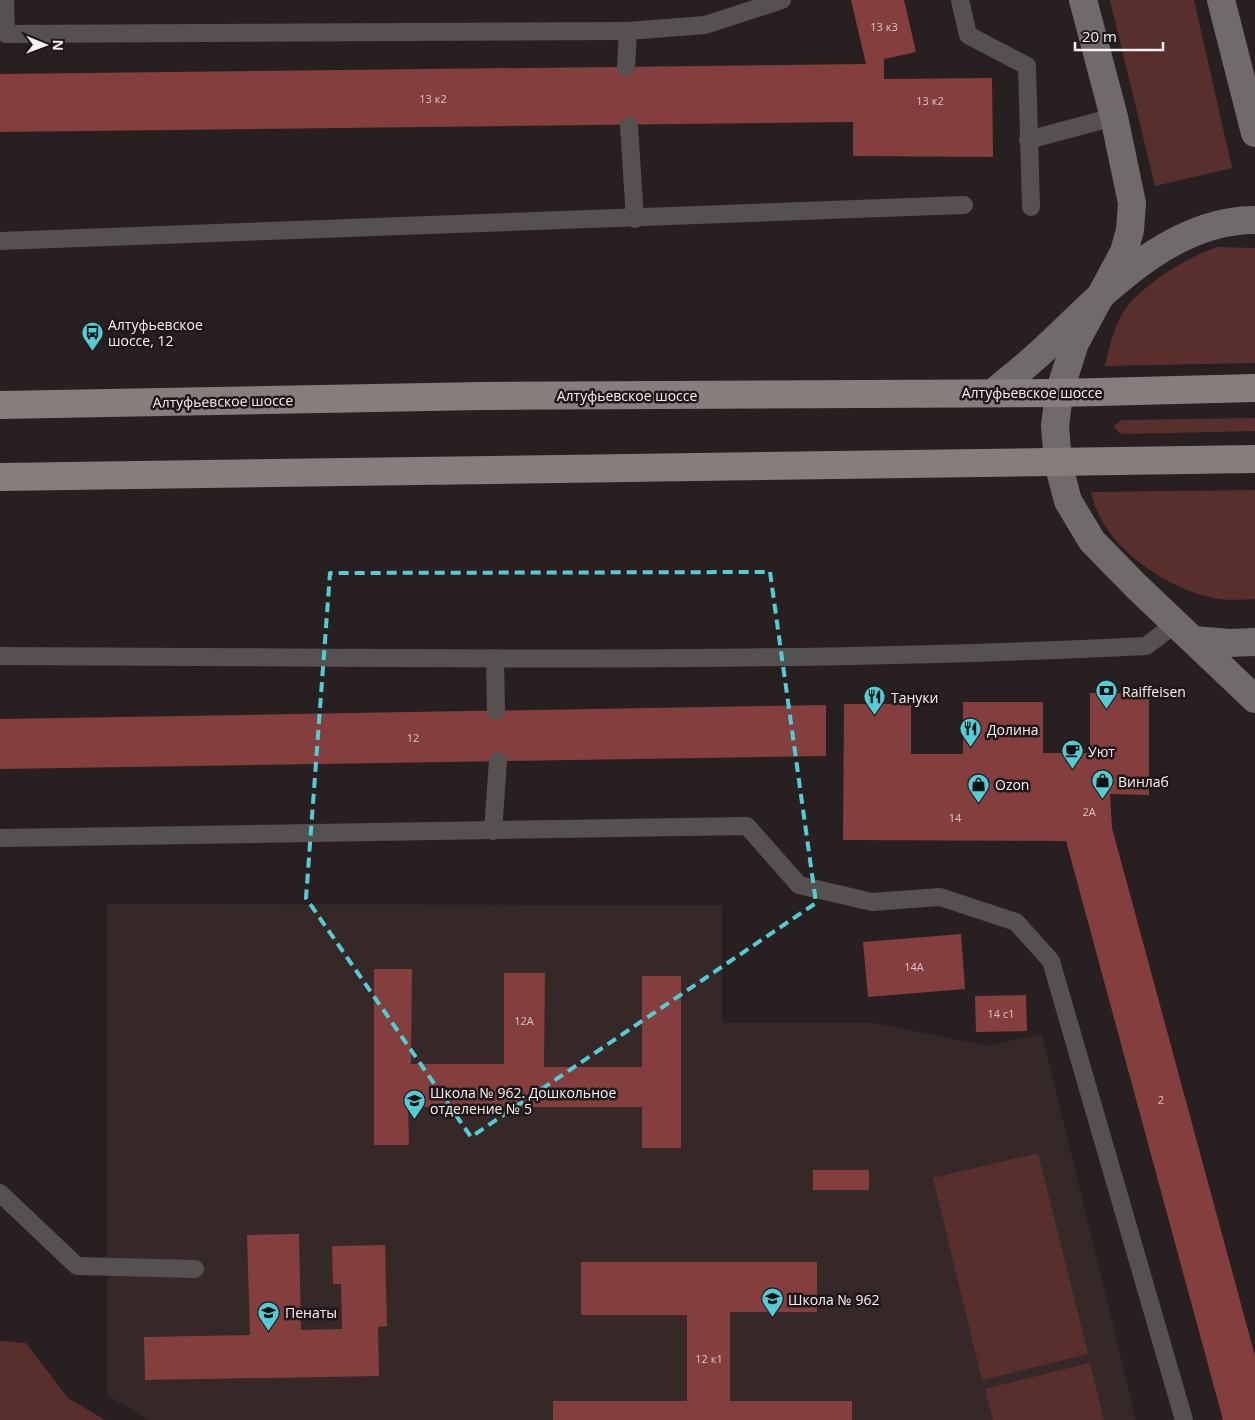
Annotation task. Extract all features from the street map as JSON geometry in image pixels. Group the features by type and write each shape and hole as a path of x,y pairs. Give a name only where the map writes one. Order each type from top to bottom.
{"main road":[{"path":"1083,0 1114,117 1132,203 1124,252 1076,344 1059,393 1055,426 1058,463 1068,500 1092,541 1255,700"},
{"path":"1221,0 1253,115"},
{"path":"994,392 1039,354 1100,296 1139,264 1182,238 1216,224 1255,220"},
{"name":"Алтуфьевское шоссе","path":"0,405 482,396 1059,393 1255,388"},
{"path":"0,477 1255,459"},
{"path":"1184,632 1229,644 1255,642"}],"lane":[{"path":"5,0 6,34 628,31 705,25 782,0"},
{"path":"960,0 968,35 1027,66 1031,207"},
{"path":"626,67 628,31"},
{"path":"1028,140 1114,117"},
{"path":"629,126 635,219"},
{"path":"0,241 635,219 964,205"},
{"path":"0,656 495,658 902,656 1146,646 1184,632"},
{"path":"495,658 496,711"},
{"path":"493,831 498,761"},
{"path":"0,838 747,826 799,885 872,902 940,897 1016,922 1052,961 1184,1420"},
{"path":"0,1193 78,1266 195,1269"}],"highlighted area":[{"path":"770,572 816,903 471,1137 306,898 330,573"}],"shaded area":[{"path":"1110,0 1194,0 1232,168 1155,186"},
{"path":"1218,247 1255,248 1255,363 1105,366 1117,324 1131,301 1153,282 1180,264"},
{"path":"1255,418 1255,431 1124,434 1119,433 1114,426 1122,420"},
{"path":"1255,490 1255,599 1236,600 1217,599 1187,590 1151,571 1119,544 1106,528 1097,511 1091,492"},
{"path":"107,904 722,905 722,1023 874,1023 987,1046 1042,1034 1136,1420 149,1420 107,1395"},
{"path":"1038,1153 1088,1354 982,1380 933,1178"},
{"path":"0,1341 26,1343 68,1398 105,1420 0,1420"},
{"path":"1090,1363 1104,1420 993,1420 985,1389"}],"building":[{"path":"851,0 904,0 916,52 884,59 884,79 992,78 993,157 853,156 853,122 0,132 0,74 866,64"},
{"path":"1090,693 1149,693 1149,795 1110,794 1112,828 1255,1356 1255,1420 1223,1420 1066,841 843,840 844,704 911,704 911,754 963,754 963,702 1043,702 1043,753 1090,753"},
{"path":"826,705 826,756 0,769 0,719"},
{"path":"961,934 965,989 868,997 863,942"},
{"path":"374,969 412,969 411,1064 504,1064 504,973 545,973 544,1067 642,1067 642,976 681,976 681,1148 642,1148 642,1107 408,1107 409,1145 374,1145"},
{"path":"1026,995 1027,1031 976,1032 975,996"},
{"path":"813,1170 869,1170 869,1190 813,1190"},
{"path":"299,1234 301,1330 342,1329 341,1284 333,1284 332,1246 385,1245 387,1326 378,1327 379,1376 145,1380 144,1337 250,1335 247,1235"},
{"path":"581,1262 817,1262 817,1312 730,1312 730,1401 852,1401 852,1420 553,1420 553,1401 687,1401 687,1315 581,1315"}],"place":[{"name":"Алтуфьевское шоссе, 12","path":"92,351"},
{"name":"Raiffeisen","path":"1106,710"},
{"name":"Тануки","path":"875,716"},
{"name":"Долина","path":"971,748"},
{"name":"Уют","path":"1072,770"},
{"name":"Винлаб","path":"1102,800"},
{"name":"Ozon","path":"979,803"},
{"name":"Школа № 962. Дошкольное отделение № 5","path":"414,1119"},
{"name":"Школа № 962","path":"772,1318"},
{"name":"Пенаты","path":"269,1331"}]}
